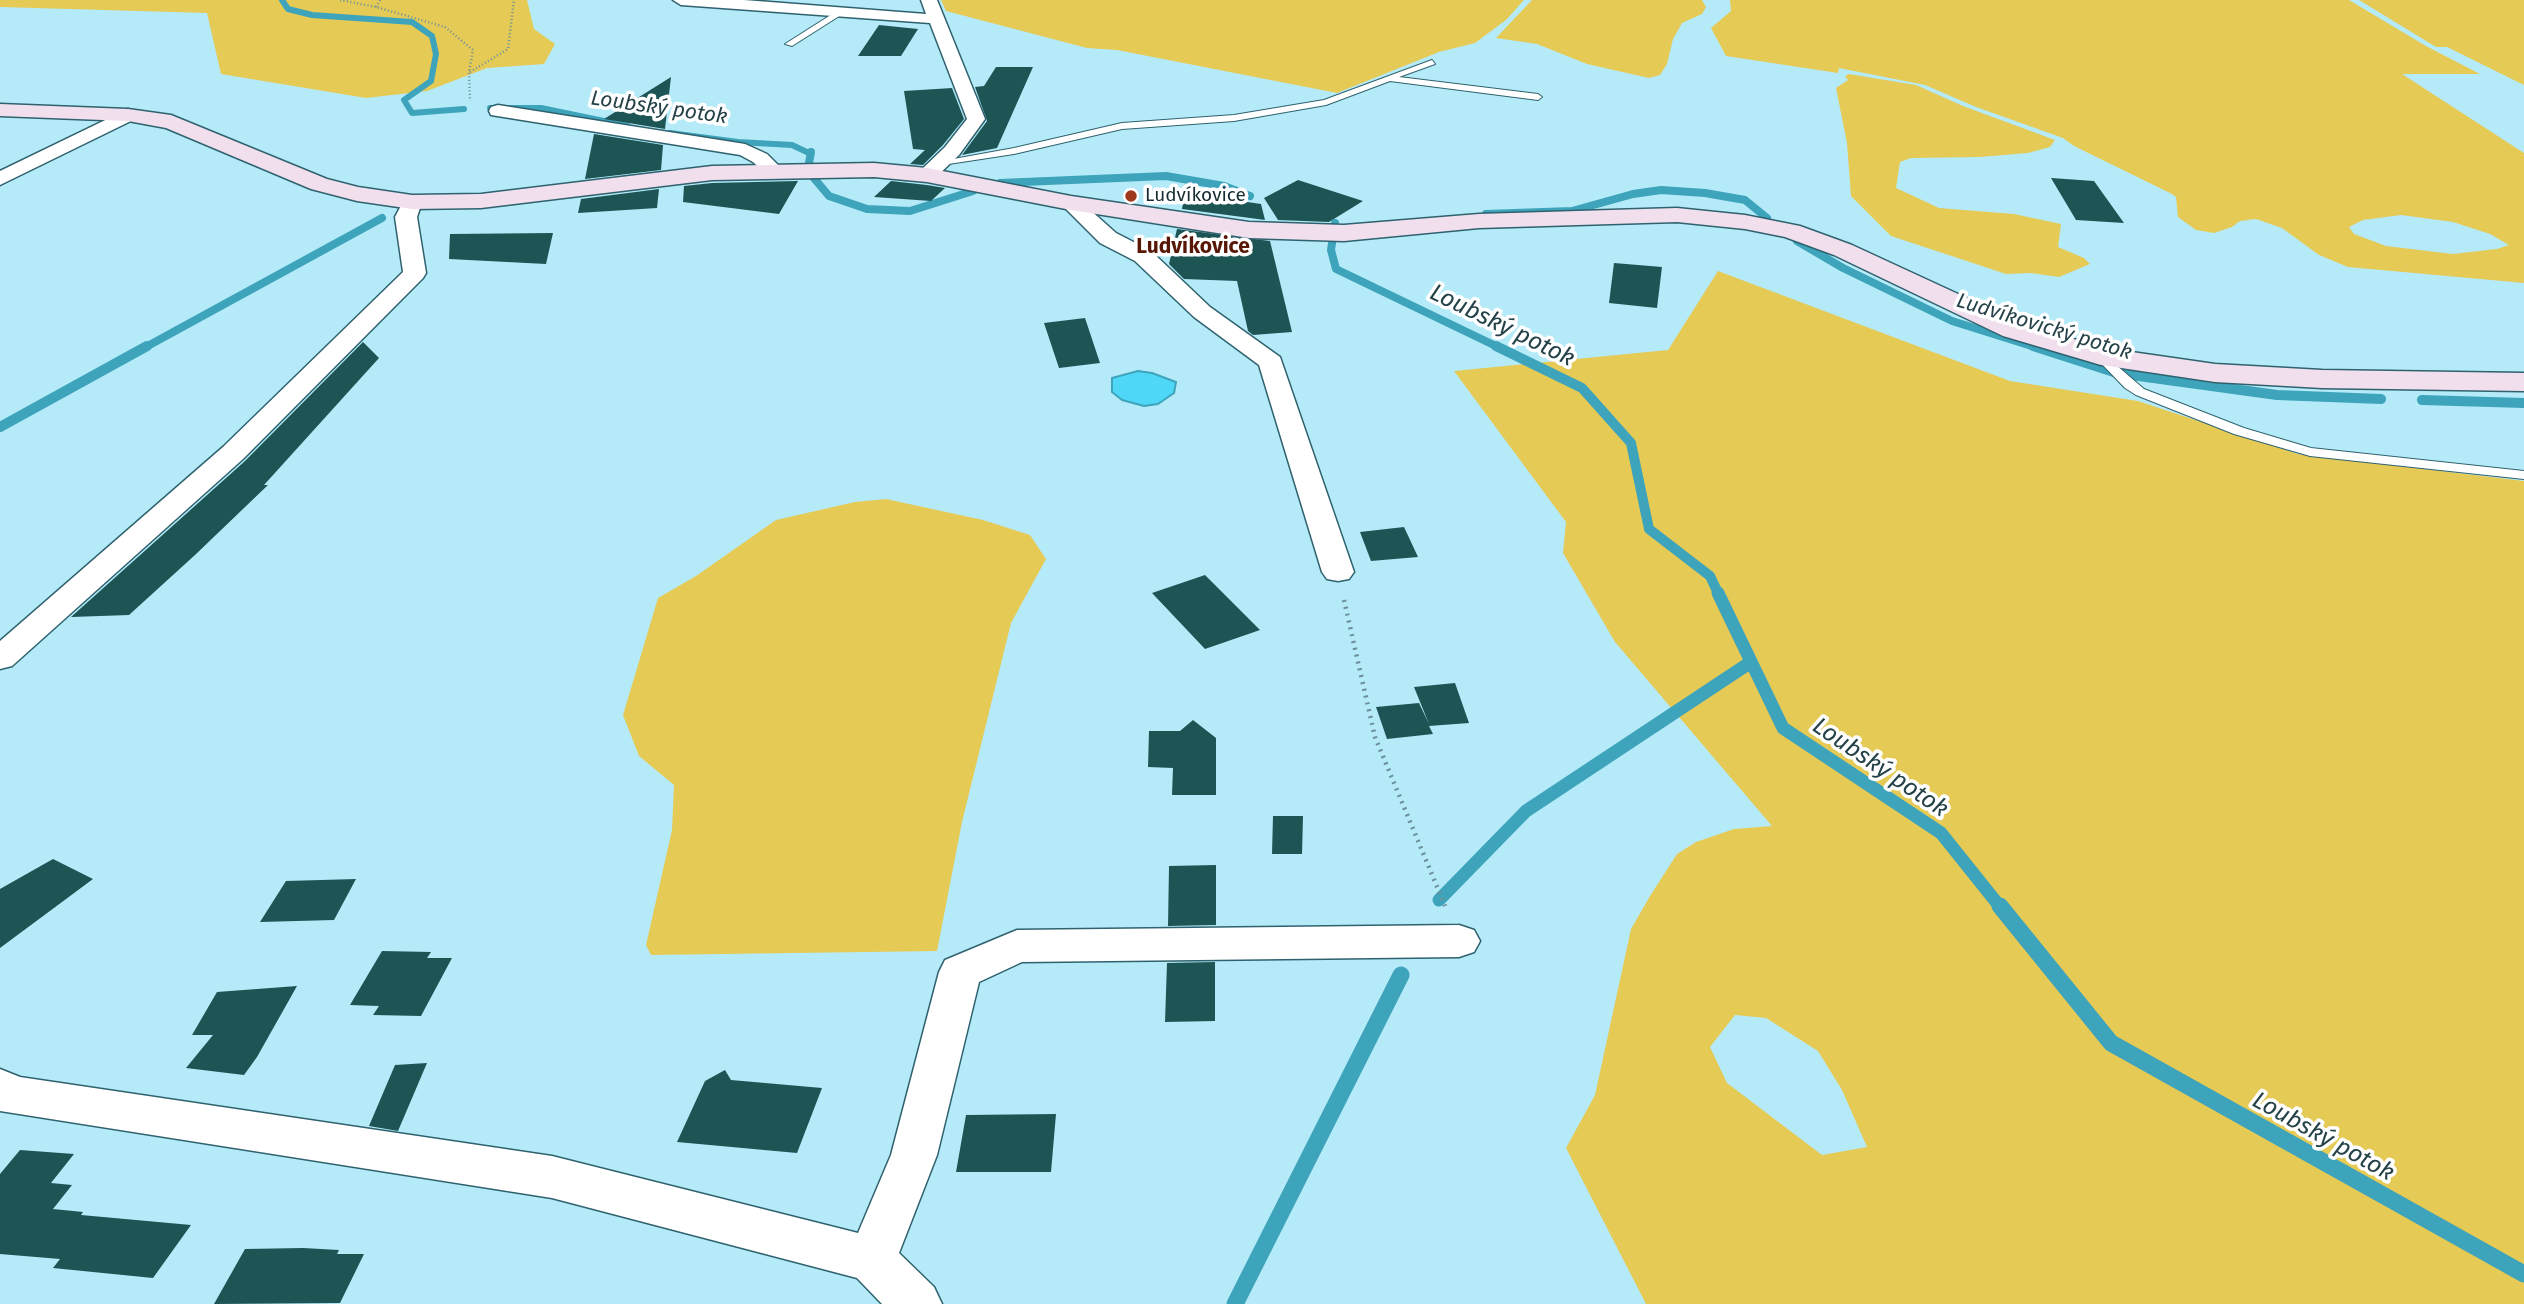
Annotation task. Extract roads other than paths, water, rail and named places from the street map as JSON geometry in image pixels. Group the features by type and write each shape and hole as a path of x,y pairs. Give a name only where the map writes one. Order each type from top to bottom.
{"street":[{"path":"681,0 935,19"},
{"path":"929,0 976,119 934,169"},
{"path":"0,110 128,115 171,122 319,184 357,194 412,201 481,201 712,173 934,169 1072,203 1208,225 1333,233 1479,221 1677,215 1745,222 1791,232 1843,250 2013,330 2106,362 2215,373 2322,379 2524,382"},
{"path":"498,111 745,150 760,158 774,171"},
{"path":"0,179 128,115"},
{"path":"0,659 233,453 415,273 406,217 412,201"},
{"path":"1072,203 1108,238 1143,256 1202,312 1245,341 1270,362 1338,572"},
{"path":"872,1259 914,1155 960,972 1017,946 1459,940"},
{"path":"3,1097 552,1177 872,1259 916,1304"}],"lane":[{"path":"789,44 840,12"},
{"path":"934,169 1122,125 1222,119 1326,102 1432,62"},
{"path":"1389,78 1538,97"},
{"path":"2106,362 2129,385 2174,407 2239,431 2310,452 2524,475"}],"water":[{"path":"1138,371 1176,382 1174,393 1158,404 1144,406 1122,400 1112,392 1112,378"}],"waterway":[{"name":"Loubský potok","path":"282,0 288,9 312,15 412,22 432,36 436,54 431,81 404,100 412,113 464,109"},
{"name":"Loubský potok","path":"490,108 541,108 628,126"},
{"name":"Loubský potok","path":"670,133 738,142 792,145 811,154"},
{"name":"Loubský potok","path":"809,163 811,154"},
{"name":"Loubský potok","path":"1000,183 1166,176 1224,186 1250,196"},
{"name":"Loubský potok","path":"813,177 829,196 867,209 910,211 973,191"},
{"name":"Ludvíkovický potok","path":"1486,214 1572,211 1633,194 1661,190 1705,193 1745,200 1767,218"},
{"path":"144,348 382,218"},
{"name":"Loubský potok","path":"1335,223 1331,250 1336,269 1500,348"},
{"name":"Ludvíkovický potok","path":"1797,241 1843,268 1952,321 2038,348"},
{"path":"0,427 147,346"},
{"name":"Loubský potok","path":"1496,346 1582,388 1631,443 1649,529 1710,576 1719,595"},
{"name":"Ludvíkovický potok","path":"2033,346 2117,373 2277,395 2381,399"},
{"name":"Ludvíkovický potok","path":"2422,400 2524,403"},
{"name":"Loubský potok","path":"1718,593 1783,728 1941,833 2001,908"},
{"path":"1439,900 1526,811 1751,662"},
{"name":"Loubský potok","path":"2000,906 2111,1043 2524,1274"},
{"path":"1235,1304 1401,975"}],"place":[{"name":"Ludvíkovice","path":"1131,196"}],"district":[{"name":"Ludvíkovice","path":"1193,247"}]}
